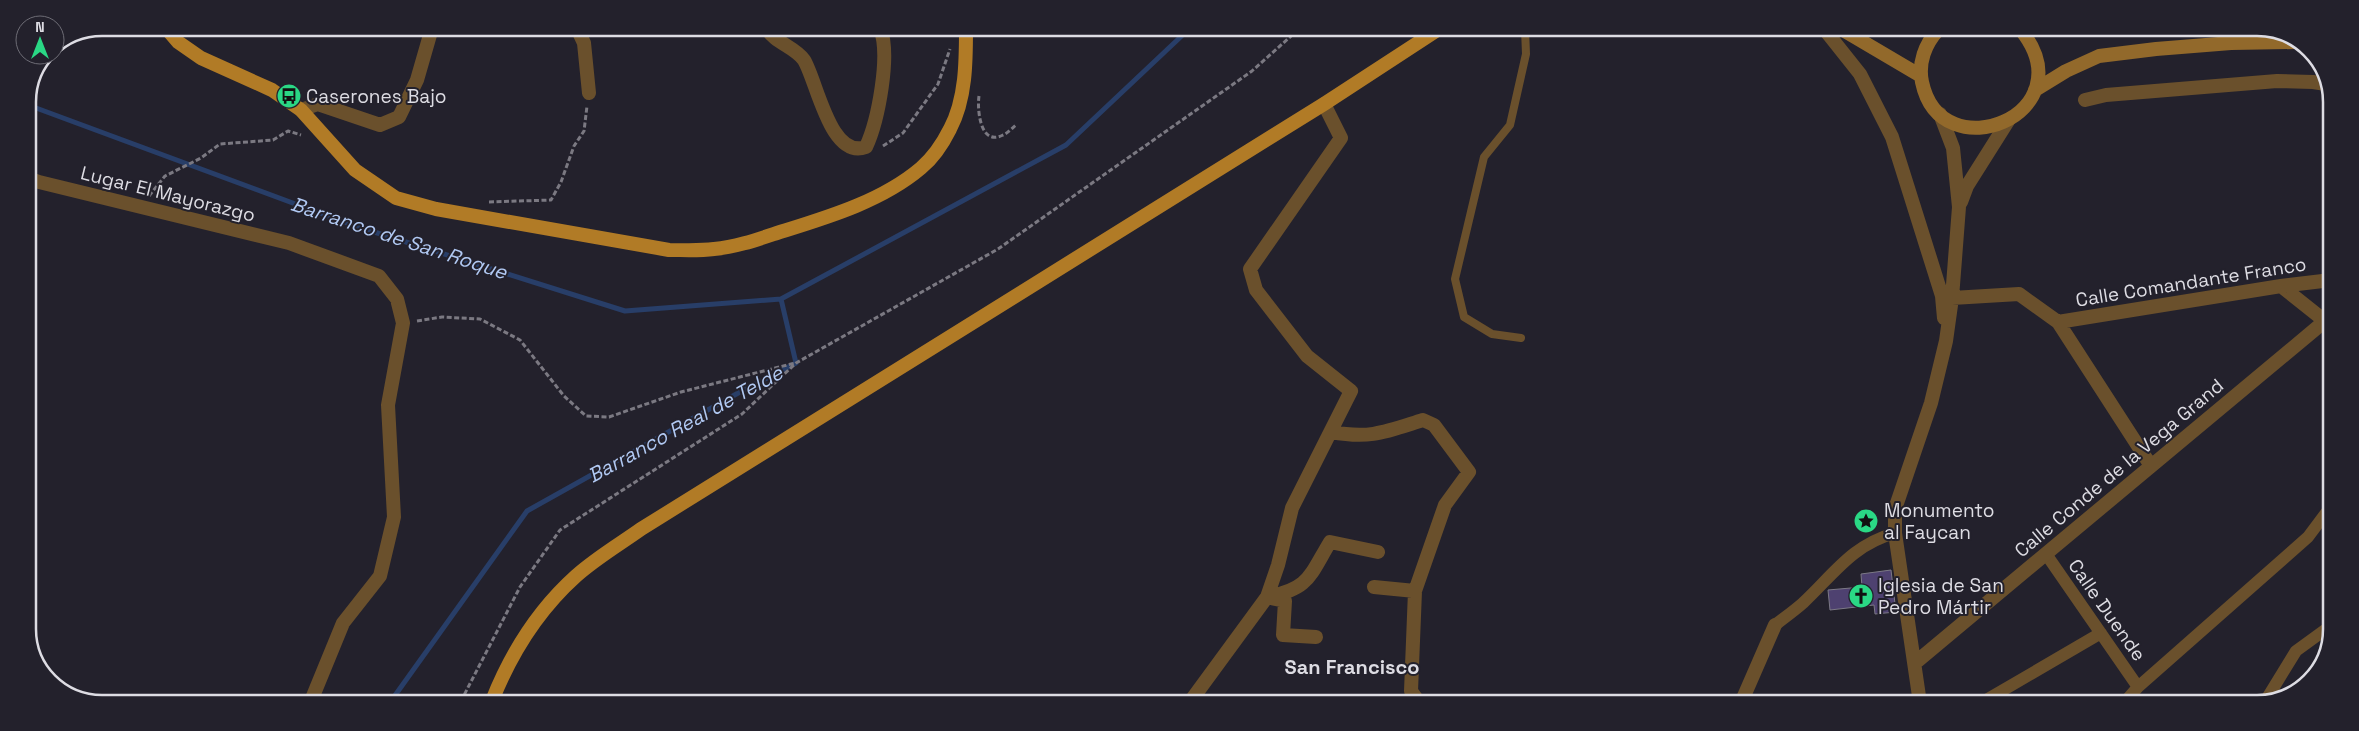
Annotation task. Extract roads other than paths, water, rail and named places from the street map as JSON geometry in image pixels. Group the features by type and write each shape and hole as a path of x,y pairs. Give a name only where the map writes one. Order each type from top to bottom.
{"main road":[{"path":"173,36 178,42 201,58 272,90 302,110 356,170 396,198 436,209 669,250 715,249 755,240 849,208 885,191 919,170 930,160 951,128 962,92 966,63 966,36"},
{"path":"494,695 506,666 537,618 577,575 641,529 1324,104 1428,36"},
{"path":"1853,36 1921,76"},
{"path":"1932,36 1922,56 1921,76 1924,90 1930,103 1940,114 1956,124 1973,128 1991,128 2008,121 2019,113 2035,90 2066,70 2099,56 2156,48 2212,44 2284,42"},
{"path":"2026,36 2030,41 2036,57 2038,73 2035,90"}],"street":[{"path":"302,110 318,104 380,125 399,117 417,80 430,36"},
{"path":"581,36 584,43 589,93"},
{"path":"773,36 803,58 835,133 846,144 855,148 866,147 871,135 881,94 883,57 881,36"},
{"path":"1830,36 1860,74 1892,137 1942,296 1946,341"},
{"path":"2085,100 2106,95 2276,81 2320,83"},
{"path":"1195,695 1267,597 1278,565 1292,508 1351,391 1307,356 1256,290 1250,269 1341,138 1324,104"},
{"path":"1919,695 1895,533 1895,509 1931,403 1946,341 1952,298 1959,207 1953,148 1940,114"},
{"path":"1959,207 1967,186 2008,121"},
{"name":"Lugar El Mayorazgo","path":"36,181 289,242 379,276 397,299 403,323 388,405 394,516 380,576 343,623 313,695"},
{"name":"Calle Comandante Franco","path":"2058,322 2280,286 2323,281"},
{"path":"2280,286 2323,319"},
{"path":"1952,298 2019,294 2058,322 2152,466"},
{"name":"Calle Conde de la Vega Grand","path":"1914,663 2323,327"},
{"path":"1331,432 1356,436 1375,435 1423,420 1434,425 1469,472 1445,505 1415,591 1411,691 1414,695"},
{"path":"2131,695 2308,537 2323,518"},
{"path":"1744,695 1775,625 1802,603 1850,555 1876,538 1895,533"},
{"path":"1267,597 1287,593 1304,584 1330,542 1378,552"},
{"name":"Calle Duende","path":"2046,554 2138,687"},
{"path":"1374,587 1415,591"},
{"path":"1267,597 1286,601 1283,635 1316,637"},
{"path":"2270,693 2296,651 2323,632"},
{"path":"1995,695 2101,633"}],"lane":[{"path":"1521,338 1492,334 1464,317 1455,279 1484,157 1510,125 1526,54 1525,36"}],"waterway":[{"name":"Barranco de San Roque","path":"36,108 352,225 625,311 781,299 1066,145 1182,36"},
{"name":"Barranco Real de Telde","path":"395,695 527,511 740,392 796,363 781,299"}],"place":[{"name":"Caserones Bajo","path":"289,96"},
{"name":"Monumento al Faycan","path":"1866,521"},
{"name":"Iglesia de San Pedro Mártir","path":"1861,596"}],"district":[{"name":"San Francisco","path":"1352,667"}]}
